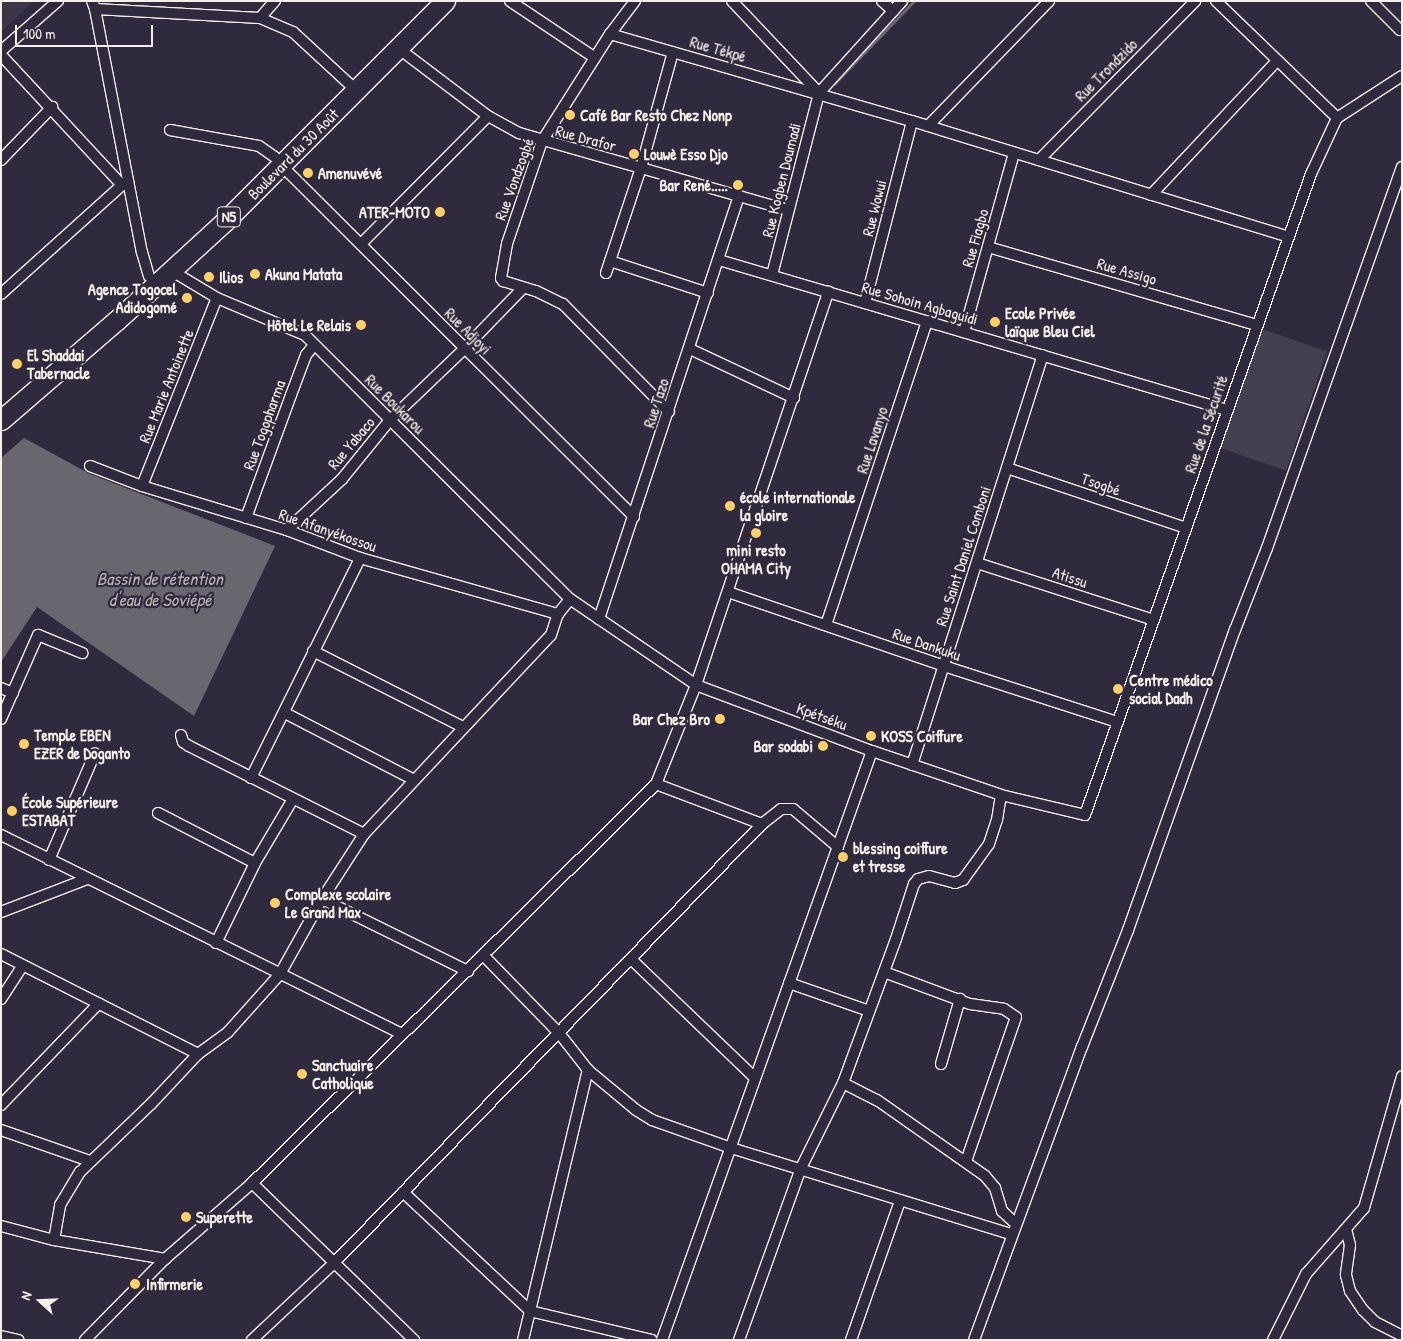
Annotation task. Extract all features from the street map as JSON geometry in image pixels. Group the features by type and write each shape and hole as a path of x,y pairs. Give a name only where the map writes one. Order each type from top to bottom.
{"highway":[{"name":"Boulevard du 30 Août","path":"354,88 432,1"},
{"name":"Boulevard du 30 Août","path":"1,420 168,266 445,1"},
{"name":"Boulevard du 30 Août","path":"1,406 153,280"}],"street":[{"path":"1,51 58,1"},
{"path":"260,18 275,1"},
{"path":"510,1 595,58"},
{"name":"Rue Vondzogbé","path":"522,288 503,281 501,278 507,244 542,142 610,34 635,1"},
{"path":"732,1 818,93 902,1"},
{"path":"882,1 893,11"},
{"path":"928,126 1049,1"},
{"name":"Rue Trondzido","path":"1039,160 1195,1"},
{"path":"1216,1 1337,118 1402,76"},
{"path":"1371,1 1401,29"},
{"path":"153,280 142,252 126,183 94,5 260,18 293,32 354,88"},
{"name":"Rue Tékpé","path":"610,34 912,121 1288,237"},
{"name":"Rue Drafor","path":"398,48 503,126 542,142 788,210"},
{"path":"606,273 641,168 674,52"},
{"path":"1,55 126,183"},
{"path":"1151,195 1277,60"},
{"name":"Rue Kogben Doumadi","path":"772,275 818,93"},
{"path":"1,160 52,107"},
{"path":"361,244 488,116"},
{"name":"Rue de la Sécurité","path":"1085,815 1288,237 1311,174 1337,118"},
{"name":"Rue Wowui","path":"865,303 912,121"},
{"name":"Rue Adjoyi","path":"170,130 259,146 278,161 634,517"},
{"name":"Rue Fiagbo","path":"964,332 1014,153"},
{"path":"974,1340 1012,1234 1128,930 1267,548 1402,167"},
{"path":"1,294 126,183"},
{"name":"Rue Tazo","path":"599,619 720,260 739,196"},
{"name":"Rue Assigo","path":"988,247 1257,325"},
{"name":"Rue Sohoin Agbaguidi","path":"720,260 1227,410"},
{"path":"610,261 708,293"},
{"name":"Rue Boukarou","path":"168,266 217,298 306,335 570,599"},
{"path":"522,288 536,291 563,304 669,412"},
{"name":"Rue Yabaco","path":"287,530 342,479 390,420 465,348 522,288"},
{"path":"85,1340 165,1260 252,1183 402,1034 484,956 656,784 696,685 794,398 828,292"},
{"name":"Rue Marie Antoinette","path":"142,486 217,298"},
{"name":"Rue Lavanyo","path":"826,625 927,321"},
{"name":"Rue Togopharma","path":"246,518 306,355 314,345"},
{"path":"690,349 794,398"},
{"name":"Rue Saint Daniel Comboni","path":"912,765 1043,355"},
{"name":"Rue Afanyékossou","path":"90,466 142,486 287,530 360,558 558,614"},
{"name":"Tsogbé","path":"1007,468 1186,528"},
{"path":"251,778 285,713 313,651 360,558"},
{"name":"Atissu","path":"977,563 1153,620"},
{"name":"Rue Dankuku","path":"728,592 944,666 1117,722"},
{"path":"54,1240 60,1205 70,1185 90,1161 151,1104 198,1054 228,1032 280,974 322,899 364,834 550,635 558,614 570,599"},
{"name":"Kpétséku","path":"570,599 696,685 872,751 1001,795 1085,815"},
{"path":"1,719 38,635 82,654"},
{"path":"313,651 463,727"},
{"path":"1,688 13,693"},
{"path":"285,713 414,780"},
{"path":"181,735 183,742 189,746 364,834"},
{"path":"662,1340 872,751"},
{"path":"50,860 95,753"},
{"path":"656,784 762,824"},
{"path":"739,1340 801,1168 842,1083 884,972 914,884 918,879 929,876 955,883 963,880 989,844 997,820 1001,795"},
{"path":"216,943 255,864 293,799"},
{"path":"255,1339 404,1192 762,824 781,809 793,809 838,847"},
{"path":"158,813 255,864"},
{"path":"1,835 402,1034"},
{"path":"1,912 87,879"},
{"path":"322,899 468,971"},
{"path":"1,954 198,1054"},
{"path":"484,956 558,1033 588,1070 636,1110 652,1120 731,1148 1012,1234"},
{"path":"631,959 755,1078"},
{"path":"1,999 23,965"},
{"path":"884,972 976,1005 1004,1008 1014,1014 1016,1020 966,1161"},
{"path":"789,983 869,1011"},
{"path":"941,1064 960,999"},
{"path":"1,1106 99,1003"},
{"path":"523,1340 588,1070"},
{"path":"1273,1340 1306,1274 1364,1208 1402,1076"},
{"path":"842,1083 877,1100 966,1161 992,1183 1001,1209 1016,1224"},
{"path":"1,1130 90,1161"},
{"path":"252,1183 414,1340"},
{"path":"404,1192 530,1311 652,1340"},
{"path":"851,1340 900,1201"},
{"path":"1,1226 54,1240 165,1260"},
{"path":"1346,1228 1350,1245 1346,1275 1350,1291 1363,1310 1375,1322 1402,1336"},
{"path":"1,1336 19,1340"}],"shaded area":[{"path":"1,1 34,1 1,32"},
{"path":"1259,328 1327,351 1286,471 1218,447"}],"water":[{"name":"Bassin de rétention d'eau de Soviépé","path":"24,438 90,474 275,546 194,716 37,607 1,662 1,458"}],"waterway":[{"path":"834,84 914,1"}],"place":[{"name":"Café Bar Resto Chez Nonp","path":"570,115"},
{"name":"Louwè Esso Djo","path":"634,154"},
{"name":"Amenuvévé","path":"308,173"},
{"name":"Bar René.....","path":"738,185"},
{"name":"ATER-MOTO","path":"440,212"},
{"name":"Akuna Matata","path":"255,274"},
{"name":"Ilios","path":"209,277"},
{"name":"Agence Togocel Adidogomé","path":"187,298"},
{"name":"Ecole Privée laïque Bleu Ciel","path":"995,322"},
{"name":"Hôtel Le Relais","path":"361,325"},
{"name":"El Shaddai Tabernacle","path":"17,364"},
{"name":"école internationale la gloire","path":"730,506"},
{"name":"mini resto OHAMA City","path":"756,533"},
{"name":"Centre médico social Dadh","path":"1118,689"},
{"name":"Bar Chez Bro","path":"720,719"},
{"name":"KOSS Coiffure","path":"871,736"},
{"name":"Temple EBEN EZER de Doganto","path":"24,744"},
{"name":"Bar sodabi","path":"823,746"},
{"name":"École Supérieure ESTABAT","path":"12,811"},
{"name":"blessing coiffure et tresse","path":"843,857"},
{"name":"Complexe scolaire Le Grand Max","path":"275,903"},
{"name":"Sanctuaire Catholique","path":"302,1074"},
{"name":"Superette","path":"186,1217"},
{"name":"Infirmerie","path":"135,1284"}]}
